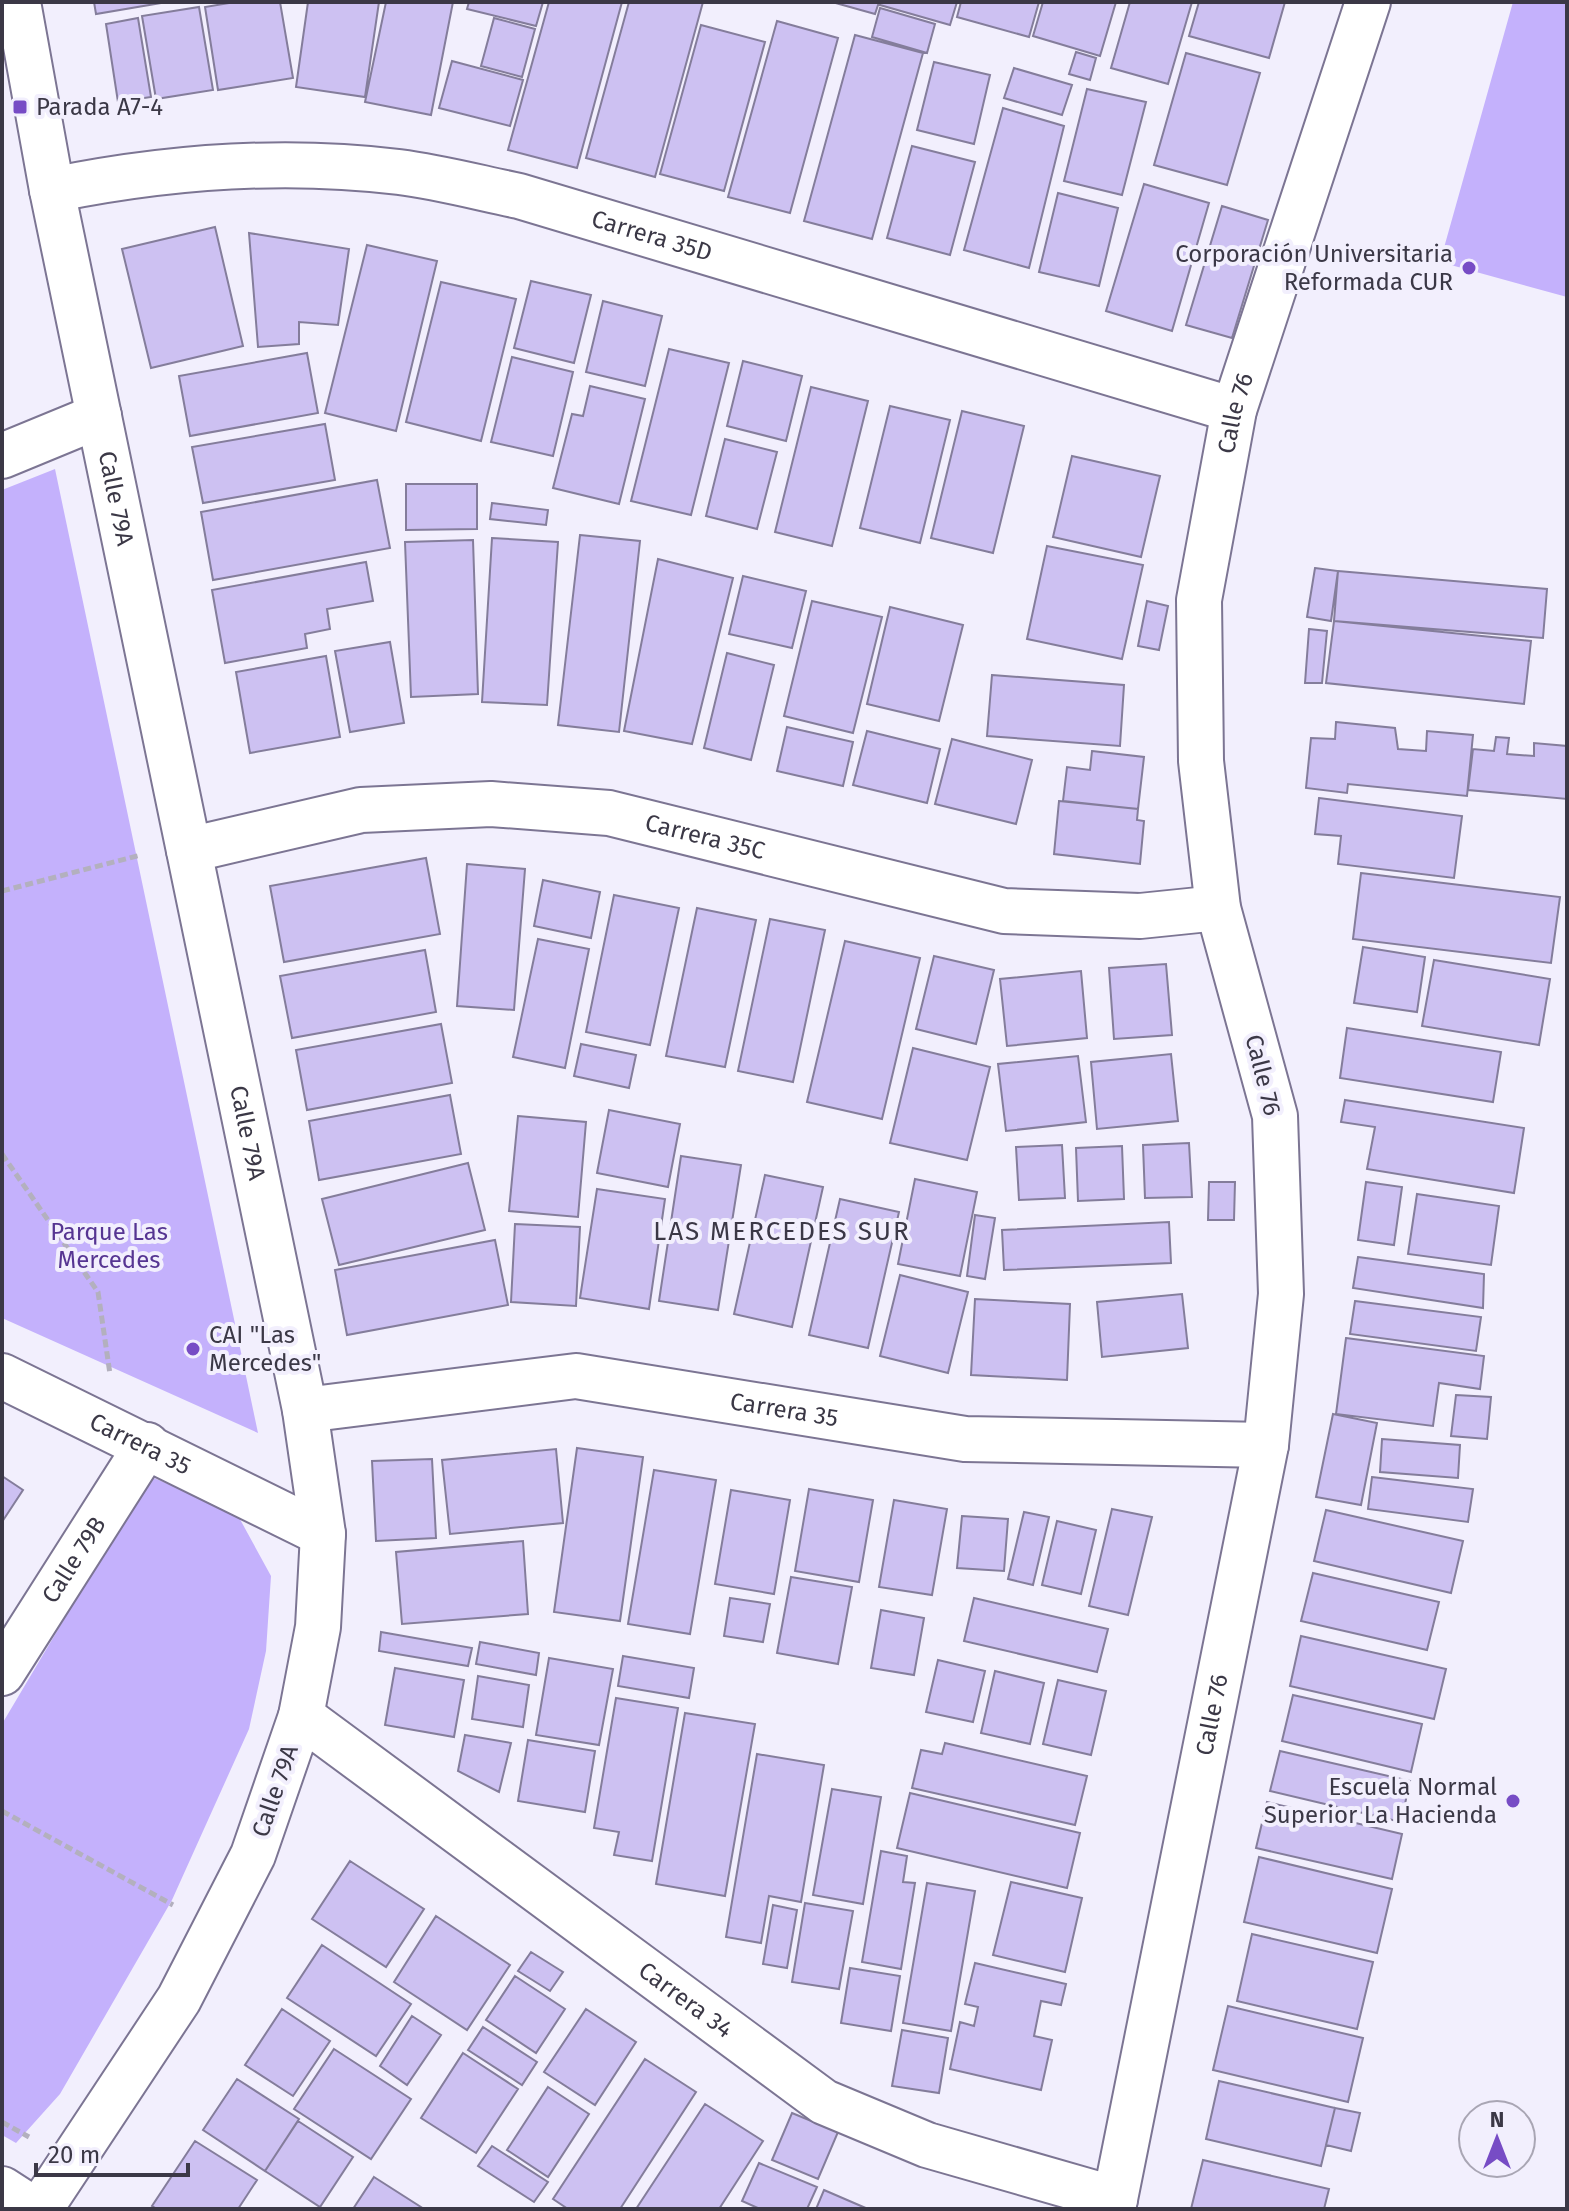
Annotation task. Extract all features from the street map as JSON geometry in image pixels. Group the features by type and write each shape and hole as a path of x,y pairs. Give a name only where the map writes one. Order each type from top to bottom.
{"street":[{"name":"Calle 79A","path":"18,2 52,190 99,416 170,851 305,1410 323,1534 318,1627 301,1716 253,1855 179,1999 40,2209"},
{"name":"Calle 76","path":"1114,2204 1266,1445 1281,1294 1275,1116 1218,908 1201,761 1199,600 1234,410 1368,2"},
{"name":"Carrera 35D","path":"52,190 204,168 304,165 401,172 519,196 1234,410"},
{"path":"2,456 99,416"},
{"name":"Carrera 35C","path":"170,851 361,810 491,804 609,813 1004,911 1140,916 1218,908"},
{"name":"Carrera 35","path":"2,1376 323,1534"},
{"name":"Carrera 35","path":"305,1410 576,1376 965,1439 1266,1445"},
{"name":"Calle 79B","path":"2,1673 147,1445"},
{"name":"Carrera 34","path":"301,1716 824,2102 927,2145 1114,2204"},
{"path":"2,2189 33,2209"}],"path":[{"path":"2,891 170,851"},
{"path":"2,1154 98,1292 111,1387"},
{"path":"2,1811 175,1906"},
{"path":"2,2122 40,2144"}],"green space":[{"path":"1513,2 1567,2 1567,297 1440,262"},
{"name":"Parque Las Mercedes","path":"55,469 258,1433 2,1318 2,490"},
{"path":"149,1476 236,1512 271,1576 266,1651 249,1729 172,1900 60,2094 16,2143 2,2135 2,1724"}],"building":[{"path":"94,2 167,2 96,14"},
{"path":"235,2 280,2 293,78 218,90 205,7"},
{"path":"308,2 379,2 365,97 296,87"},
{"path":"386,2 453,2 431,115 365,102"},
{"path":"469,2 543,2 536,26 467,9"},
{"path":"549,2 622,2 577,168 508,150"},
{"path":"629,2 703,2 655,177 586,158"},
{"path":"832,2 879,2 875,14"},
{"path":"881,2 957,2 950,25 880,5"},
{"path":"961,2 1039,2 1029,37 957,17"},
{"path":"1043,2 1116,2 1100,56 1033,36"},
{"path":"1130,2 1192,2 1168,84 1111,68"},
{"path":"1199,2 1285,2 1269,58 1189,36"},
{"path":"199,7 213,90 156,99 142,16"},
{"path":"880,8 935,24 927,53 872,37"},
{"path":"138,18 151,97 118,102 106,24"},
{"path":"494,18 535,29 522,77 481,66"},
{"path":"777,21 838,38 790,213 728,197"},
{"path":"701,25 765,42 724,191 660,174"},
{"path":"855,35 923,53 872,239 804,221"},
{"path":"1076,52 1096,58 1090,80 1069,74"},
{"path":"1186,53 1260,73 1227,185 1154,165"},
{"path":"452,61 523,80 510,126 439,108"},
{"path":"934,62 990,75 974,144 917,130"},
{"path":"1014,68 1072,85 1062,115 1004,98"},
{"path":"1087,89 1146,102 1122,195 1064,181"},
{"path":"1003,108 1064,126 1029,268 964,250"},
{"path":"912,146 975,162 950,255 887,238"},
{"path":"1144,184 1209,203 1172,331 1106,311"},
{"path":"1058,193 1118,208 1099,286 1039,272"},
{"path":"1222,206 1268,220 1232,338 1186,325"},
{"path":"215,227 243,346 151,368 122,249"},
{"path":"249,233 349,249 338,325 299,322 299,344 258,347"},
{"path":"367,245 437,261 396,431 325,413"},
{"path":"531,281 591,295 574,363 514,348"},
{"path":"441,282 516,299 481,441 406,422"},
{"path":"603,301 662,316 645,386 586,372"},
{"path":"669,349 729,363 691,515 631,501"},
{"path":"307,353 318,413 190,436 179,376"},
{"path":"512,357 573,372 553,456 491,442"},
{"path":"743,361 802,376 786,441 727,426"},
{"path":"590,386 645,399 619,504 553,488 572,414 583,416"},
{"path":"811,387 868,401 832,546 775,532"},
{"path":"890,406 950,420 920,543 860,528"},
{"path":"962,411 1024,426 993,553 931,538"},
{"path":"325,424 335,480 203,503 192,447"},
{"path":"725,439 777,452 757,529 706,516"},
{"path":"1072,456 1160,476 1141,557 1053,537"},
{"path":"377,480 390,548 213,580 201,512"},
{"path":"406,484 477,484 477,529 406,530"},
{"path":"492,503 548,510 546,525 490,519"},
{"path":"580,535 640,541 619,732 558,725"},
{"path":"492,538 558,542 547,705 482,702"},
{"path":"473,540 478,694 411,697 405,542"},
{"path":"1047,546 1143,565 1122,659 1027,639"},
{"path":"658,559 733,578 692,744 624,731"},
{"path":"366,562 373,601 327,609 330,629 305,634 307,648 225,663 212,590"},
{"path":"1315,568 1338,571 1331,621 1307,617"},
{"path":"1338,571 1547,589 1543,638 1334,621"},
{"path":"743,576 806,591 792,648 729,634"},
{"path":"812,601 882,617 853,733 784,716"},
{"path":"1147,601 1168,606 1159,650 1138,646"},
{"path":"890,607 963,625 939,721 867,704"},
{"path":"1334,621 1531,641 1524,704 1326,683"},
{"path":"1309,629 1327,631 1322,683 1305,683"},
{"path":"390,642 404,723 350,732 335,651"},
{"path":"727,653 774,665 751,760 704,748"},
{"path":"326,656 340,737 250,753 236,672"},
{"path":"992,675 1124,685 1120,746 987,736"},
{"path":"1336,722 1395,728 1398,749 1426,751 1427,731 1473,735 1467,796 1348,784 1347,793 1306,788 1311,738 1335,739"},
{"path":"787,727 853,742 843,786 777,771"},
{"path":"867,731 940,749 927,803 853,785"},
{"path":"1496,737 1509,738 1507,754 1534,756 1534,743 1567,746 1567,799 1468,790 1473,749 1494,751"},
{"path":"952,739 1032,760 1016,824 935,804"},
{"path":"1092,751 1144,757 1138,809 1063,801 1067,767 1090,770"},
{"path":"1319,798 1462,816 1454,878 1338,864 1341,836 1315,834"},
{"path":"1059,801 1138,809 1137,820 1144,821 1140,864 1054,854"},
{"path":"426,858 440,934 284,962 270,886"},
{"path":"467,864 525,869 514,1010 457,1006"},
{"path":"1361,873 1560,897 1551,963 1353,939"},
{"path":"543,880 600,892 591,938 534,926"},
{"path":"614,895 679,908 650,1045 586,1032"},
{"path":"697,908 756,920 725,1067 666,1056"},
{"path":"770,919 825,930 793,1082 738,1071"},
{"path":"538,939 589,949 565,1068 513,1057"},
{"path":"845,941 920,958 882,1119 807,1102"},
{"path":"1363,947 1425,957 1417,1012 1354,1003"},
{"path":"425,950 436,1012 292,1038 280,976"},
{"path":"934,956 994,970 976,1044 916,1029"},
{"path":"1434,960 1550,979 1539,1045 1422,1026"},
{"path":"1166,964 1172,1035 1114,1039 1109,968"},
{"path":"1081,971 1087,1038 1007,1046 1000,979"},
{"path":"441,1024 452,1083 307,1110 296,1050"},
{"path":"1347,1028 1501,1052 1493,1102 1340,1078"},
{"path":"581,1044 636,1055 629,1088 574,1076"},
{"path":"913,1048 990,1067 967,1160 890,1143"},
{"path":"1171,1054 1178,1121 1097,1129 1091,1062"},
{"path":"1078,1056 1086,1122 1006,1131 998,1064"},
{"path":"450,1095 461,1154 319,1180 309,1121"},
{"path":"1345,1100 1524,1128 1514,1193 1367,1169 1375,1127 1341,1122"},
{"path":"609,1110 680,1124 668,1187 597,1173"},
{"path":"518,1116 586,1122 578,1217 509,1211"},
{"path":"1189,1143 1192,1197 1145,1198 1143,1145"},
{"path":"1062,1145 1065,1198 1019,1200 1016,1147"},
{"path":"1122,1146 1124,1199 1078,1201 1076,1148"},
{"path":"681,1156 741,1165 718,1310 659,1301"},
{"path":"468,1163 485,1230 339,1265 322,1199"},
{"path":"765,1175 823,1187 792,1327 734,1314"},
{"path":"915,1179 977,1192 960,1276 898,1264"},
{"path":"1209,1182 1235,1182 1234,1220 1208,1220"},
{"path":"1366,1182 1402,1187 1394,1245 1358,1240"},
{"path":"597,1189 665,1199 649,1309 580,1298"},
{"path":"1417,1194 1499,1206 1491,1265 1408,1254"},
{"path":"840,1199 899,1212 868,1348 809,1335"},
{"path":"975,1215 995,1218 985,1279 967,1276"},
{"path":"1169,1222 1171,1263 1004,1270 1002,1230"},
{"path":"515,1224 580,1227 576,1306 511,1302"},
{"path":"495,1240 508,1305 347,1335 335,1270"},
{"path":"1358,1257 1484,1274 1483,1308 1353,1288"},
{"path":"900,1275 968,1292 948,1373 880,1356"},
{"path":"1182,1294 1188,1348 1102,1357 1097,1302"},
{"path":"975,1299 1070,1304 1067,1380 971,1375"},
{"path":"1355,1301 1481,1317 1476,1351 1350,1334"},
{"path":"1346,1338 1484,1356 1480,1389 1439,1383 1433,1426 1336,1414"},
{"path":"1456,1395 1491,1397 1487,1439 1451,1436"},
{"path":"1333,1414 1377,1423 1361,1505 1316,1497"},
{"path":"1382,1439 1460,1445 1458,1478 1380,1472"},
{"path":"577,1448 643,1457 620,1621 554,1612"},
{"path":"556,1449 563,1523 450,1534 442,1460"},
{"path":"432,1459 436,1538 376,1541 372,1461"},
{"path":"654,1470 716,1480 690,1634 628,1624"},
{"path":"2,1476 23,1490 2,1522"},
{"path":"1372,1477 1473,1489 1468,1522 1368,1509"},
{"path":"809,1489 873,1500 859,1582 795,1571"},
{"path":"731,1490 790,1500 774,1594 715,1584"},
{"path":"894,1500 947,1509 932,1595 879,1587"},
{"path":"1112,1509 1152,1517 1128,1615 1089,1606"},
{"path":"1326,1510 1463,1541 1451,1593 1314,1561"},
{"path":"1024,1512 1049,1517 1033,1585 1008,1579"},
{"path":"962,1516 1008,1519 1004,1571 957,1568"},
{"path":"1057,1521 1096,1530 1081,1594 1042,1585"},
{"path":"523,1541 528,1614 402,1624 396,1552"},
{"path":"1313,1573 1439,1602 1427,1650 1301,1621"},
{"path":"791,1577 852,1587 838,1664 777,1653"},
{"path":"730,1598 770,1604 763,1642 724,1636"},
{"path":"974,1598 1108,1629 1097,1672 964,1641"},
{"path":"881,1610 924,1618 914,1675 871,1668"},
{"path":"381,1632 472,1648 468,1666 379,1651"},
{"path":"1301,1636 1446,1669 1434,1719 1290,1686"},
{"path":"480,1642 539,1653 536,1675 476,1664"},
{"path":"623,1656 694,1668 689,1698 618,1686"},
{"path":"549,1658 613,1669 599,1745 536,1735"},
{"path":"938,1660 985,1671 973,1722 926,1712"},
{"path":"395,1668 464,1680 454,1737 385,1725"},
{"path":"995,1671 1044,1683 1030,1744 981,1733"},
{"path":"478,1676 529,1685 523,1727 472,1719"},
{"path":"1058,1680 1106,1691 1091,1755 1043,1744"},
{"path":"1293,1695 1422,1724 1411,1772 1282,1741"},
{"path":"616,1698 678,1708 652,1861 614,1855 619,1832 594,1828"},
{"path":"685,1713 755,1724 725,1896 656,1884"},
{"path":"465,1735 511,1743 499,1792 458,1771"},
{"path":"528,1740 595,1751 585,1812 518,1801"},
{"path":"945,1743 1087,1776 1075,1825 912,1788 921,1750 942,1754"},
{"path":"1280,1751 1410,1781 1401,1822 1270,1791"},
{"path":"757,1754 824,1765 801,1902 769,1896 761,1943 726,1937"},
{"path":"832,1789 881,1797 863,1904 813,1895"},
{"path":"910,1793 1080,1833 1067,1888 897,1848"},
{"path":"1267,1802 1402,1834 1392,1879 1256,1848"},
{"path":"881,1851 907,1856 903,1882 915,1883 901,1969 862,1962"},
{"path":"1259,1857 1392,1889 1377,1953 1244,1922"},
{"path":"350,1861 424,1909 386,1967 312,1919"},
{"path":"1011,1882 1082,1898 1065,1972 993,1955"},
{"path":"927,1883 975,1891 951,2031 903,2023"},
{"path":"805,1903 853,1911 839,1989 792,1982"},
{"path":"773,1905 797,1910 787,1968 763,1964"},
{"path":"436,1916 510,1965 467,2030 394,1982"},
{"path":"1252,1934 1373,1962 1357,2029 1237,2001"},
{"path":"322,1945 411,2004 376,2056 287,1998"},
{"path":"531,1952 563,1972 550,1991 518,1971"},
{"path":"975,1963 1066,1984 1061,2005 1041,2001 1034,2036 1052,2040 1041,2090 950,2069 960,2022 974,2026 978,2007 965,2004"},
{"path":"850,1968 900,1976 891,2031 841,2023"},
{"path":"515,1976 565,2009 536,2053 486,2020"},
{"path":"1228,2006 1363,2038 1348,2102 1213,2070"},
{"path":"282,2009 330,2041 293,2096 245,2065"},
{"path":"586,2009 636,2042 595,2105 544,2072"},
{"path":"412,2016 441,2035 407,2085 380,2066"},
{"path":"483,2027 537,2062 522,2085 468,2050"},
{"path":"902,2030 948,2038 939,2093 892,2086"},
{"path":"334,2049 411,2099 371,2159 294,2109"},
{"path":"463,2053 518,2089 476,2153 421,2118"},
{"path":"645,2059 696,2092 620,2209 568,2209 553,2199"},
{"path":"237,2079 299,2119 265,2171 203,2130"},
{"path":"1219,2081 1335,2108 1321,2166 1206,2139"},
{"path":"548,2087 589,2114 548,2177 507,2150"},
{"path":"705,2104 763,2141 719,2209 636,2209"},
{"path":"1335,2108 1360,2113 1351,2151 1326,2145"},
{"path":"792,2113 838,2132 818,2179 772,2160"},
{"path":"298,2121 353,2157 320,2207 265,2171"},
{"path":"195,2141 257,2180 238,2209 157,2209 152,2206"},
{"path":"492,2146 548,2182 534,2202 478,2166"},
{"path":"1203,2160 1329,2189 1324,2209 1191,2209"},
{"path":"759,2163 817,2187 807,2209 760,2209 742,2201"},
{"path":"374,2177 424,2209 353,2209"},
{"path":"824,2190 868,2209 816,2209"}],"place":[{"name":"Parada A7-4","path":"20,107"},
{"name":"Corporación Universitaria Reformada CUR","path":"1469,268"},
{"name":"CAI \"Las Mercedes\"","path":"193,1349"},
{"name":"Escuela Normal Superior La Hacienda","path":"1513,1801"}],"district":[{"name":"LAS MERCEDES SUR","path":"782,1231"}]}
